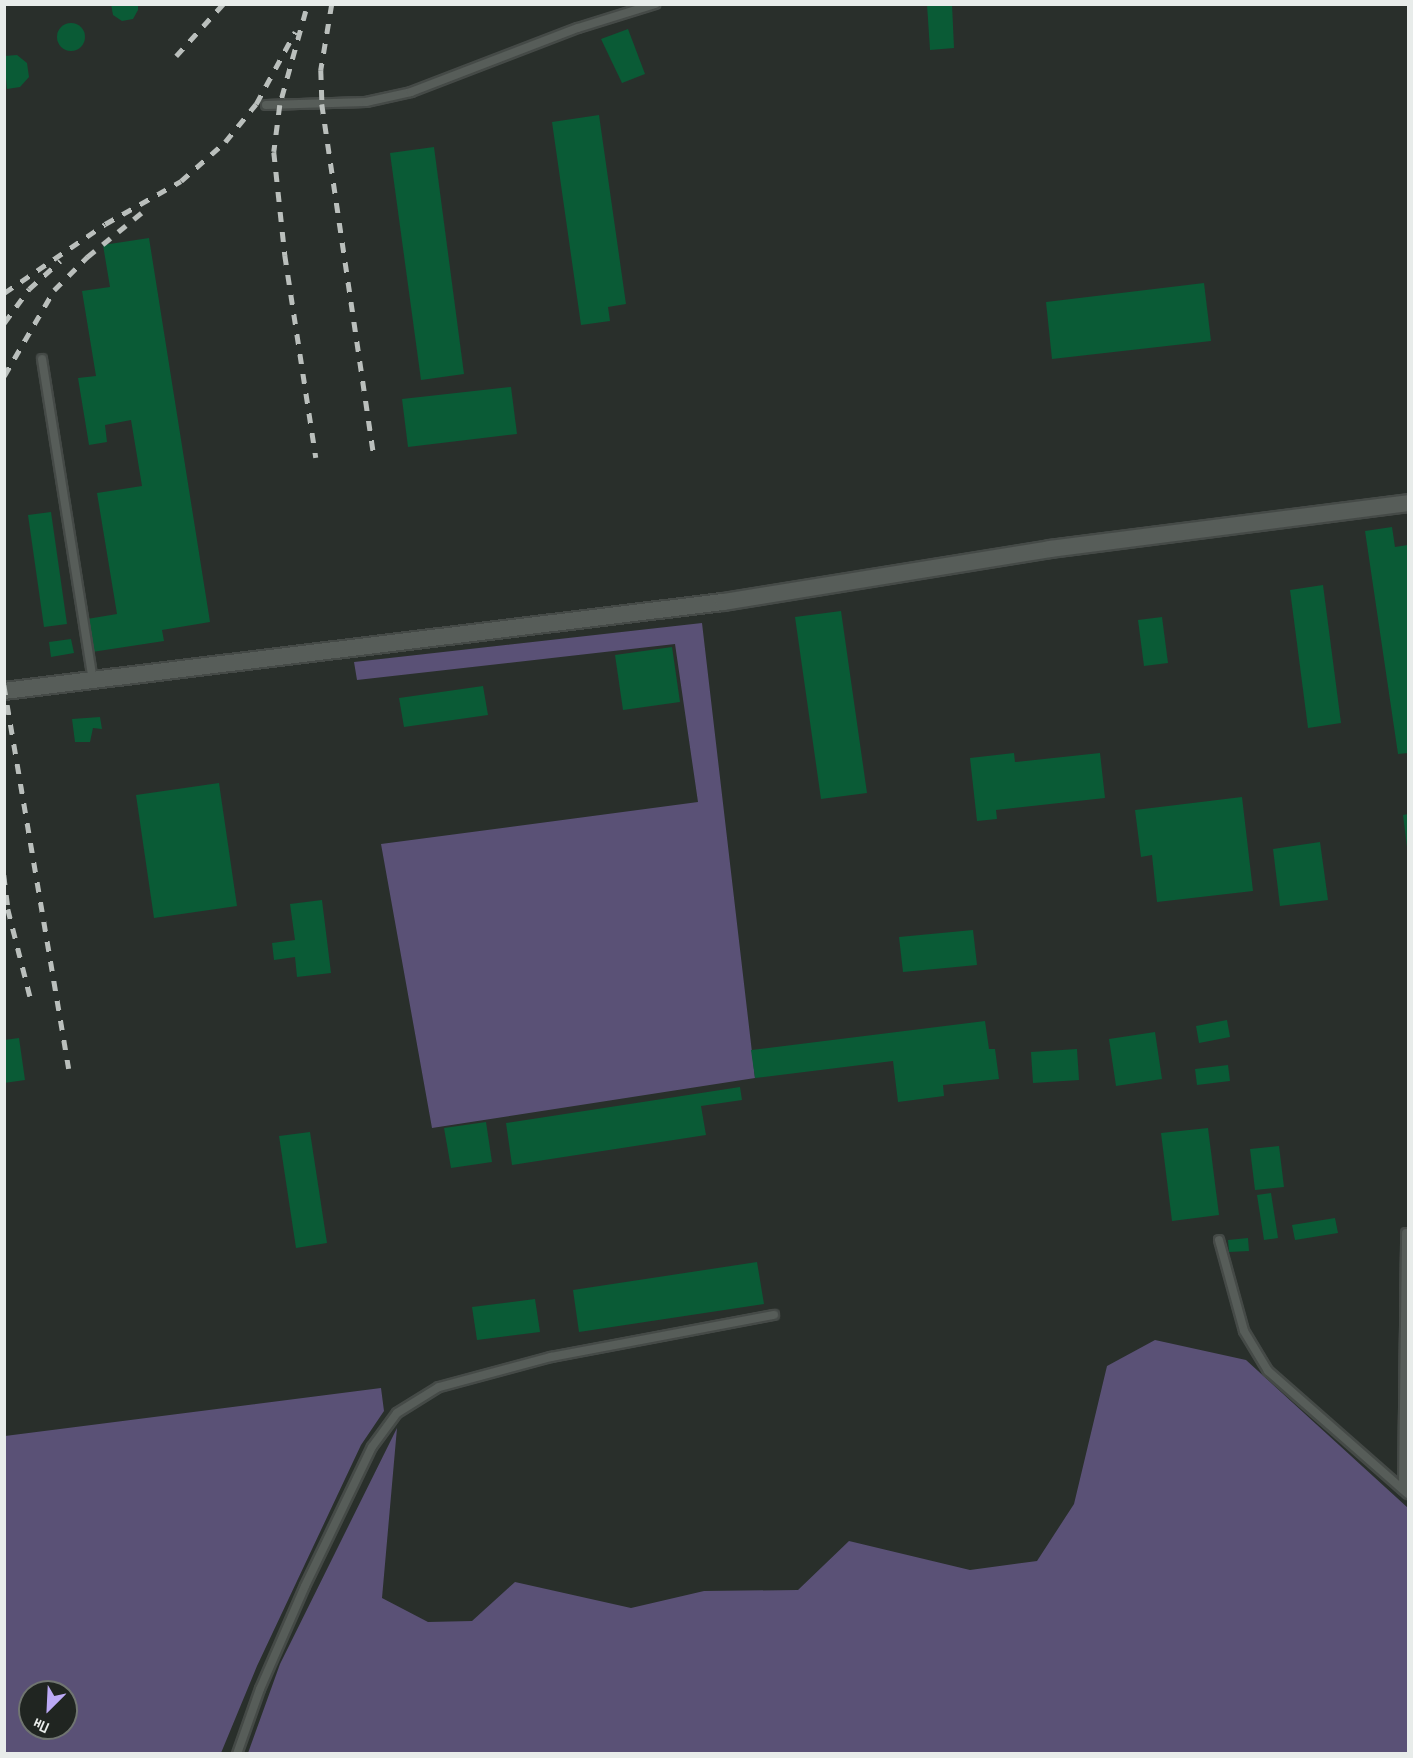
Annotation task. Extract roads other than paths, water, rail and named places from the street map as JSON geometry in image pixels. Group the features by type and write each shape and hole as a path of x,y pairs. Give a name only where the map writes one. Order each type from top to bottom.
{"street":[{"path":"4,691 723,602 1050,549 1408,503"}],"lane":[{"path":"266,105 366,102 411,92 578,28 655,4"},
{"path":"42,359 93,680"},
{"path":"1406,1233 1406,1492"},
{"path":"1219,1240 1244,1331 1268,1371 1406,1492"},
{"path":"237,1754 260,1689 305,1586 372,1447 397,1413 439,1387 551,1357 774,1315"}],"railway":[{"path":"176,56 223,4"},
{"path":"332,4 321,70 322,104 373,451"},
{"path":"306,11 280,105 274,152 285,255 316,458"},
{"path":"4,293 105,224 181,181 225,142 256,104 295,32"},
{"path":"4,376 54,290 87,257 146,209"},
{"path":"4,323 29,289 60,261"},
{"path":"4,685 69,1069"},
{"path":"4,875 8,909 30,996"}]}
